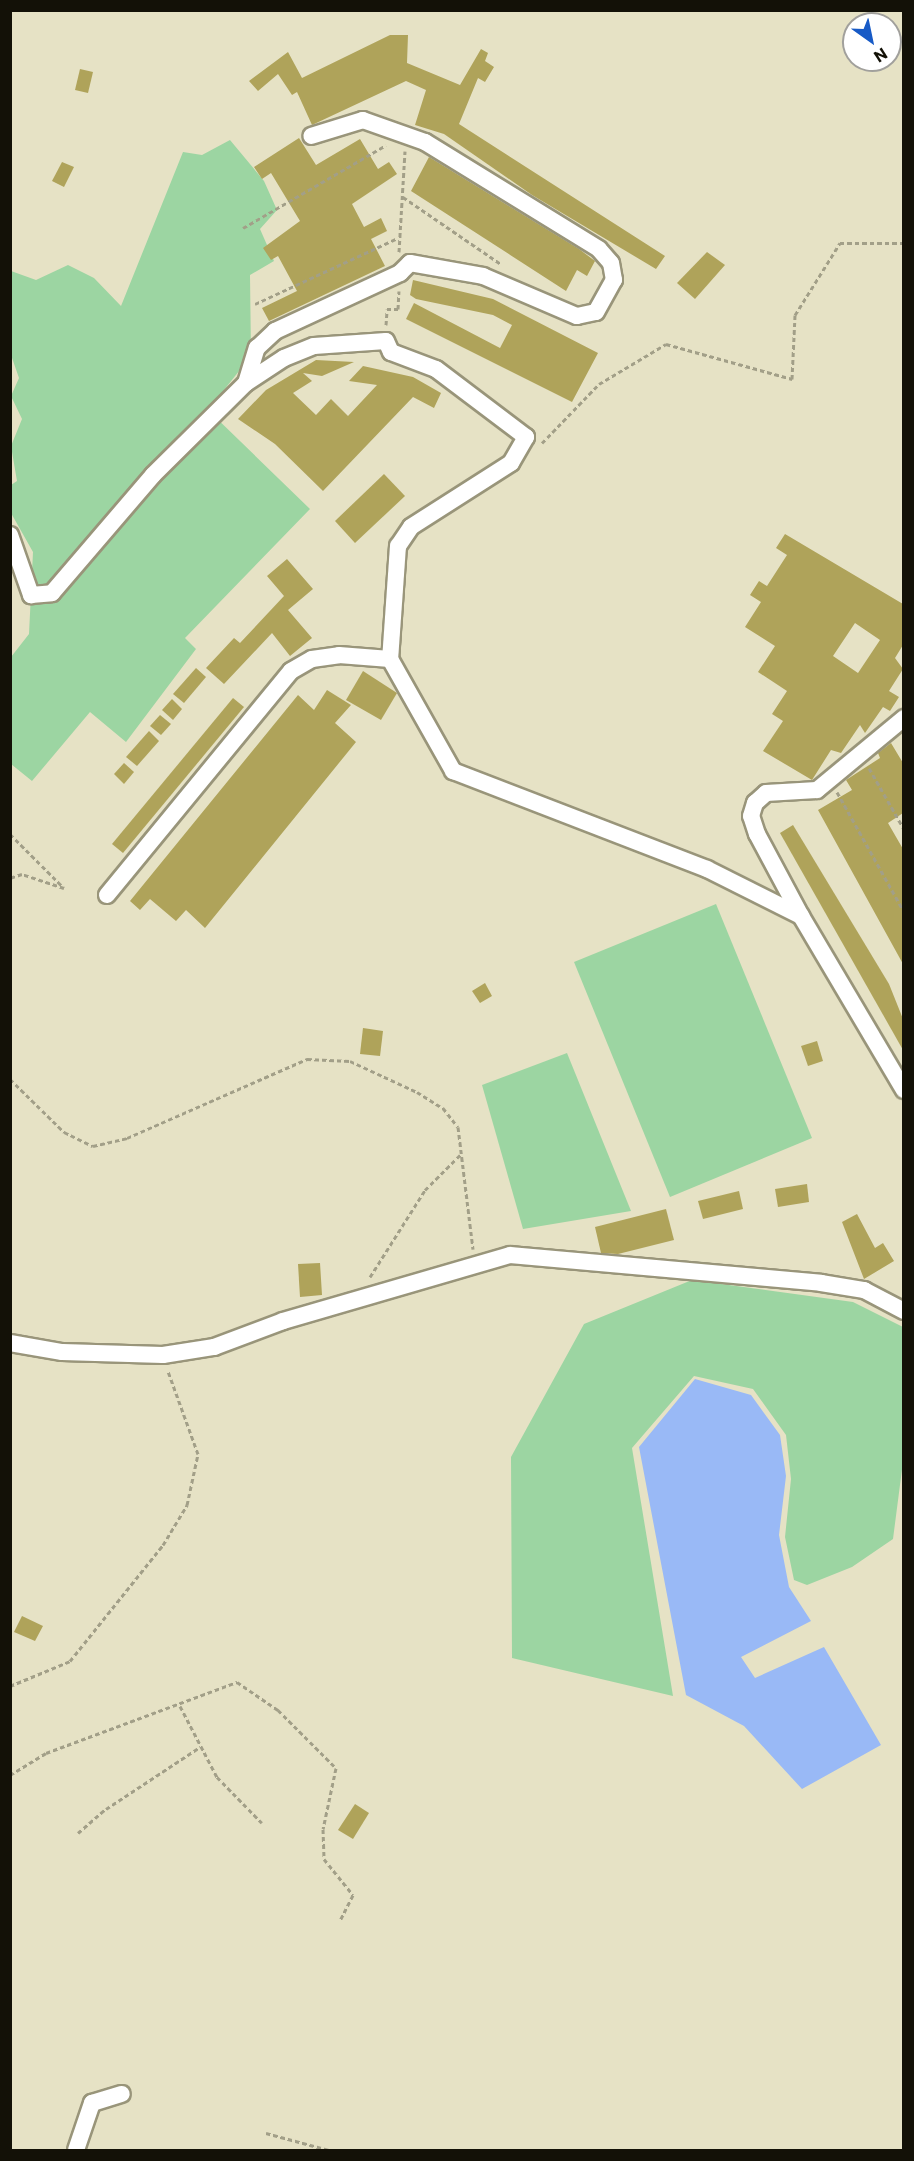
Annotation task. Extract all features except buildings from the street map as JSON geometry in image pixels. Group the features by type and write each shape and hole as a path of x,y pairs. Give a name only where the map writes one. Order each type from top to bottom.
{"street":[{"path":"246,383 257,348 275,331 400,273 410,263 483,276 522,290 577,316 596,312 614,280 611,263 599,249 406,134 363,120 311,136"},
{"path":"10,535 32,596 52,593 153,475 246,383 284,358 314,346 386,341 392,352 436,369 526,437 511,463 411,527 398,546 390,659 453,771 707,869 801,916"},
{"path":"107,895 291,671 312,659 339,655 390,659"},
{"path":"903,718 830,780 801,793 766,793 751,816 801,916 903,1090"},
{"path":"10,1343 62,1352 163,1355 214,1347 283,1321 510,1255 820,1283 864,1290 903,1311"},
{"path":"76,2151 92,2103 122,2094"}],"path":[{"path":"386,341 387,309 398,309 400,273 398,238 403,197 406,134"},
{"path":"243,228 406,134"},
{"path":"403,197 509,270 522,290"},
{"path":"255,304 398,238"},
{"path":"537,450 555,425 599,384 666,344 792,379 795,315 840,243 903,243"},
{"path":"862,754 903,829"},
{"path":"830,780 903,912"},
{"path":"10,834 64,888 22,874 10,878"},
{"path":"10,1078 64,1132 93,1146 127,1138 307,1059 350,1061 442,1108 458,1127 463,1152 465,1221 481,1264"},
{"path":"361,1285 378,1270 425,1190 463,1152"},
{"path":"10,1686 70,1661 163,1545 187,1505 198,1454 163,1355"},
{"path":"10,1775 46,1753 180,1706 237,1682 278,1710 336,1768 323,1829 324,1859 353,1895 340,1920"},
{"path":"180,1706 217,1777 262,1823"},
{"path":"78,1833 200,1747"},
{"path":"266,2133 329,2151"}],"green space":[{"path":"230,140 264,181 277,210 260,229 274,261 250,275 251,356 208,410 310,509 185,638 196,649 126,742 90,712 32,781 11,764 11,657 29,634 33,552 11,513 11,485 17,481 11,446 22,419 11,396 19,378 11,355 11,271 36,280 68,265 94,278 121,306 183,152 202,155"},
{"path":"716,904 812,1138 670,1197 574,962"},
{"path":"567,1053 631,1211 523,1229 482,1085"},
{"path":"692,1280 853,1302 903,1327 904,1454 893,1539 852,1567 807,1585 794,1580 785,1537 791,1479 786,1435 753,1389 694,1376 632,1448 673,1696 512,1658 511,1457 584,1324"}],"water":[{"path":"695,1379 751,1395 780,1435 786,1476 779,1535 789,1587 811,1621 741,1657 755,1678 824,1647 881,1745 802,1789 744,1726 686,1695 639,1447"}]}
